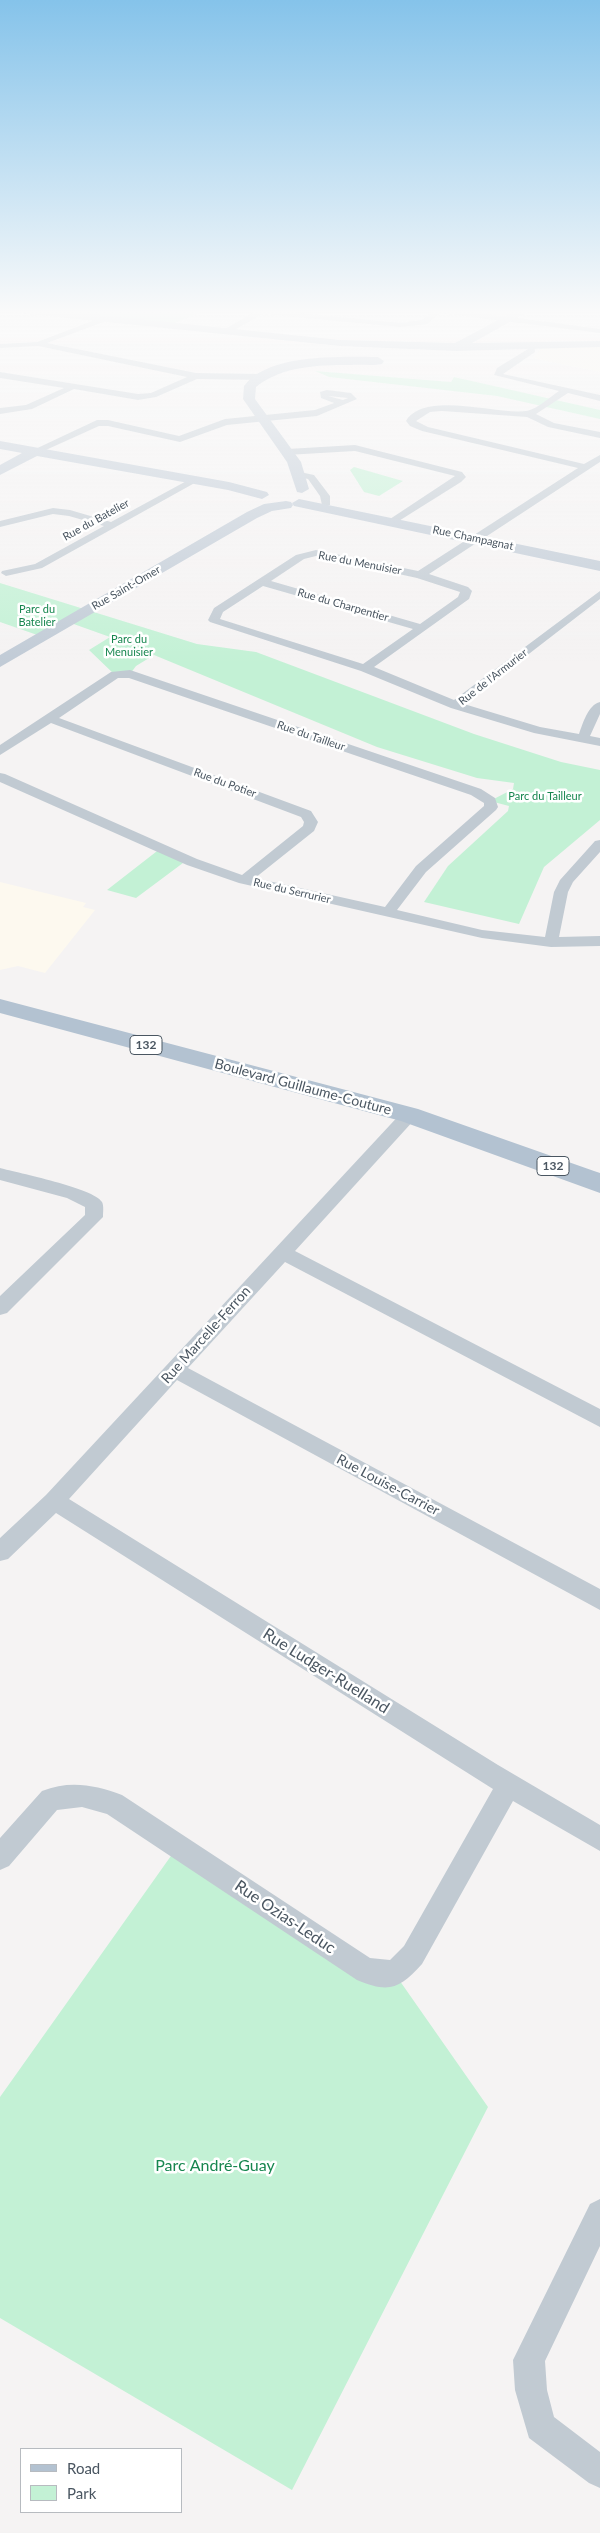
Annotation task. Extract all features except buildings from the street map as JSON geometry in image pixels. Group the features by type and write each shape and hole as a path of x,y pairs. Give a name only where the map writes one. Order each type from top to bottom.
{"main road":[{"name":"Boulevard Guillaume-Couture","path":"0,1006 409,1115 600,1184"}],"street":[{"path":"0,472 34,452 88,427"},
{"path":"127,427 180,439 211,427"},
{"path":"269,427 294,462 286,491"},
{"path":"421,427 585,467"},
{"path":"557,427 600,436"},
{"name":"Rue Champagnat","path":"0,445 229,486 286,491 346,511"},
{"path":"287,452 355,448 459,474 461,477 458,480 394,521"},
{"path":"420,575 600,458"},
{"path":"286,491 311,476 325,496 326,503"},
{"name":"Rue du Batelier","path":"6,574 38,566 195,480"},
{"name":"Rue Champagnat","path":"286,491 346,511 600,566"},
{"name":"Rue Saint-Omer","path":"0,662 252,515 269,507 286,491"},
{"path":"0,524 53,511 70,513 112,525"},
{"name":"Rue du Menuisier","path":"365,668 463,599 466,592 459,586 420,575 316,553 300,557 218,610 214,620 246,633 365,668 456,705"},
{"name":"Rue du Charpentier","path":"263,582 422,628"},
{"name":"Rue de l'Armurier","path":"456,705 600,594"},
{"path":"581,608 600,614"},
{"name":"Rue du Tailleur","path":"0,751 115,675 130,674 476,792 490,801 491,807 421,869 388,913"},
{"name":"Rue de l'Armurier","path":"456,705 538,730 600,742"},
{"path":"583,739 592,716 600,706"},
{"name":"Rue du Potier","path":"51,719 306,814 311,822 309,828 244,880"},
{"name":"Rue du Serrurier","path":"0,777 192,862 244,880 482,934 551,942 600,941"},
{"path":"551,942 561,892 567,880 600,844"},
{"name":"Rue Marcelle-Ferron","path":"0,1552 54,1501 409,1115"},
{"path":"0,1174 73,1194 94,1204 94,1217 0,1308"},
{"path":"281,1252 600,1419"},
{"name":"Rue Louise-Carrier","path":"175,1370 600,1600"},
{"name":"Rue Ludger-Ruelland","path":"54,1501 509,1786 600,1839"},
{"name":"Rue Ozias-Leduc","path":"0,1857 51,1799 82,1795 113,1804 366,1971 395,1974 413,1955 509,1786"},
{"path":"600,2214 529,2360 531,2390 540,2427 600,2472"}],"shaded area":[{"path":"0,882 86,903 83,907 95,910 45,973 18,966 0,970"}],"green space":[{"path":"354,467 403,481 379,496 364,492 350,470"},
{"path":"0,583 197,644 256,652 474,734 561,762 600,770 600,820 544,867 519,924 424,902 448,866 508,811 509,806 490,801 513,789 514,783 477,778 377,747 154,655 136,666 130,674 115,675 89,650 110,637 68,622 43,637 0,622"},
{"path":"161,848 187,860 136,898 107,890"},
{"name":"Parc André-Guay","path":"178,1846 395,1974 488,2107 292,2490 0,2318 0,2097"}],"park label":[{"name":"Parc du Batelier","path":"37,615"},
{"name":"Parc du Menuisier","path":"129,645"},
{"name":"Parc du Tailleur","path":"545,796"}]}
